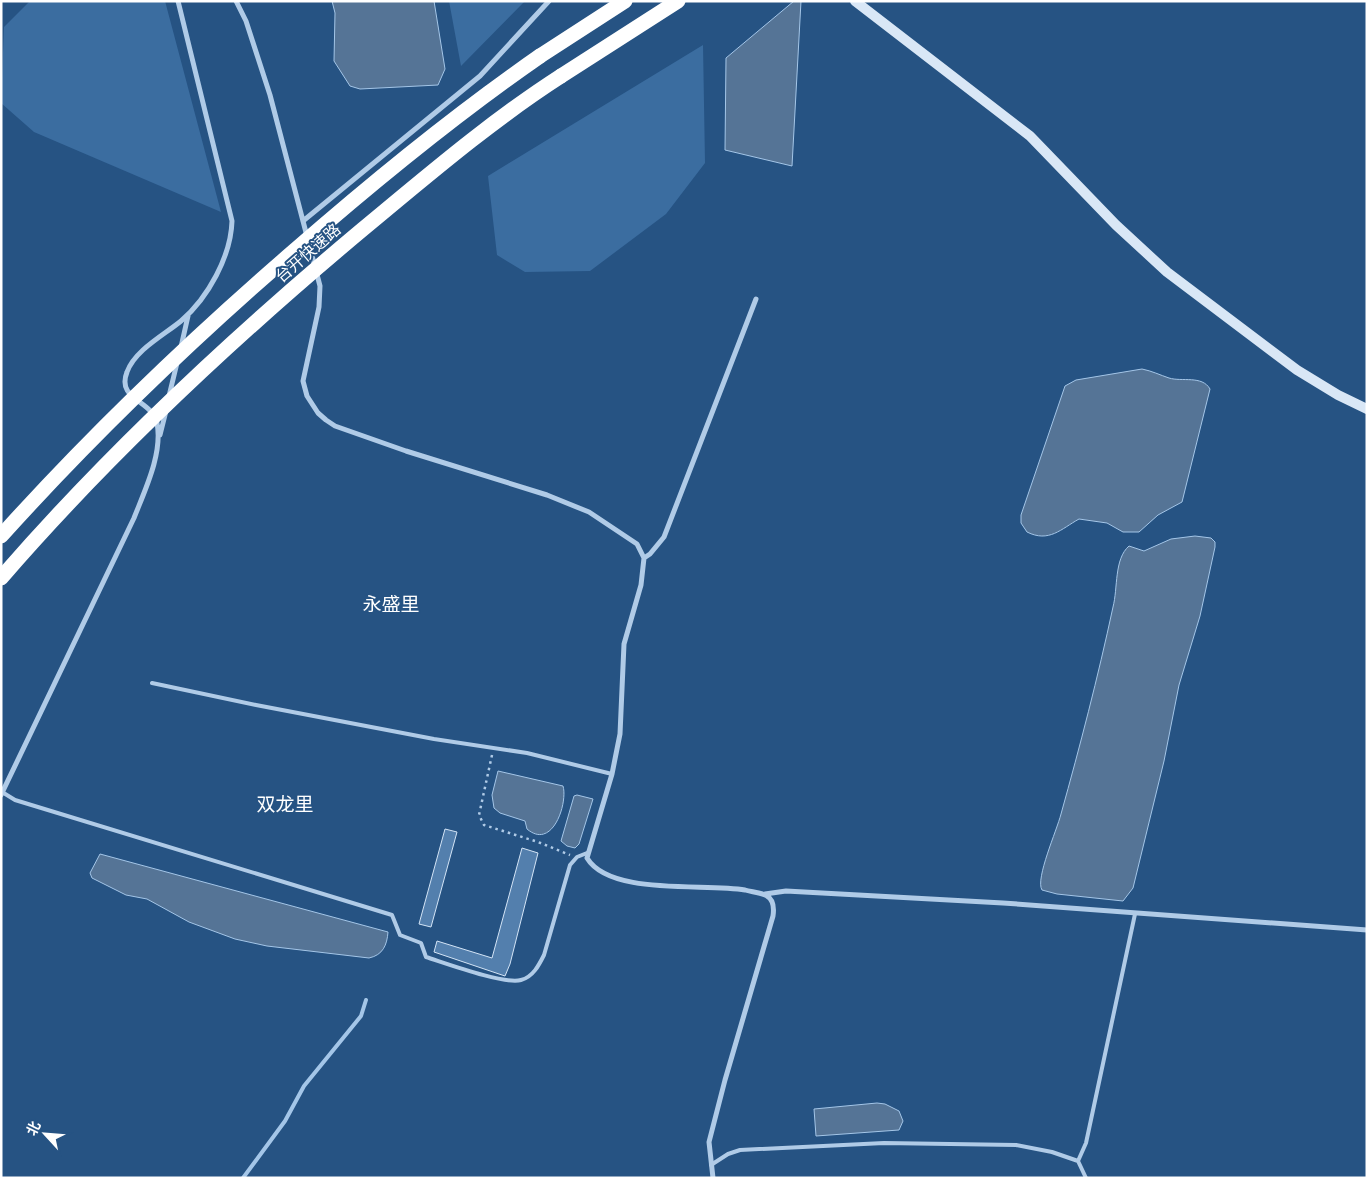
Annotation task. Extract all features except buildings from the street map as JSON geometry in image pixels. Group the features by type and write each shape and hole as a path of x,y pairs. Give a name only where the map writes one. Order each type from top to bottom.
{"highway":[{"name":"台开快速路","path":"1,536 127,402 258,282 385,174 540,56 625,1"},
{"name":"台开快速路","path":"1,578 147,422 343,246 523,100 678,1"}],"street":[{"path":"159,440 154,415 126,390 123,384 127,370 140,354 188,314 209,287 223,261 230,242 232,221 178,1"},
{"path":"236,1 246,21 270,95 320,291 303,381 307,396 318,413 335,426 406,451 547,495 589,512 637,544 644,558 641,584 624,644 620,734 612,774 587,853 587,858 592,867 615,879 643,884 733,888 764,894 786,891 1367,930"},
{"path":"303,221 480,76 549,1"},
{"path":"855,1 1030,136 1116,224 1167,272 1290,365 1338,395 1367,409"},
{"path":"644,558 650,554 664,537 756,299"},
{"path":"2,793 134,518 159,440 188,314"},
{"path":"713,1178 709,1142 724,1080 773,916 774,906 769,897 764,894"}],"lane":[{"path":"152,682 284,711 434,739 527,753 612,774"},
{"path":"2,793 16,800 392,915 400,936 421,943 426,957 510,982 527,977 540,964 570,865 580,855 587,853"},
{"path":"1078,1161 1086,1144 1135,914"},
{"path":"711,1165 728,1154 740,1150 884,1143 1016,1145 1052,1152 1078,1161 1086,1178"}],"path":[{"path":"494,748 479,815 480,820 484,825 566,852 575,860"}],"shaded area":[{"path":"30,1 165,1 221,212 34,132 1,103 4,27"},
{"path":"332,1 434,1 445,69 438,85 360,89 350,86 334,61 335,13"},
{"path":"449,1 525,1 461,66"},
{"path":"794,1 801,1 792,166 725,150 726,58"},
{"path":"703,45 705,163 666,214 590,271 525,272 497,255 488,176"},
{"path":"1142,369 1174,379 1197,380 1210,389 1182,502 1158,515 1139,532 1123,532 1107,523 1079,519 1048,535 1035,535 1027,532 1021,523 1021,515 1065,386 1076,380"},
{"path":"1195,536 1211,538 1215,542 1215,547 1200,616 1179,685 1164,761 1133,888 1123,901 1057,894 1042,890 1041,876 1061,814 1082,737 1115,599 1117,574 1121,558 1129,546 1144,551 1171,539"},
{"path":"498,771 563,786 564,793 561,812 557,822 551,829 544,834 536,834 527,829 525,821 500,813 494,808 492,795"},
{"path":"574,796 593,799 579,844 575,848 567,846 561,841"},
{"path":"100,854 388,932 387,941 381,952 369,958 267,946 235,939 189,922 147,899 126,895 92,878 90,873"},
{"path":"877,1103 885,1104 899,1111 903,1121 899,1130 816,1136 814,1109"}],"waterway":[{"path":"243,1178 285,1121 304,1086 361,1016 366,1000"}],"district":[{"name":"永盛里","path":"391,604"},
{"name":"双龙里","path":"285,804"}]}
